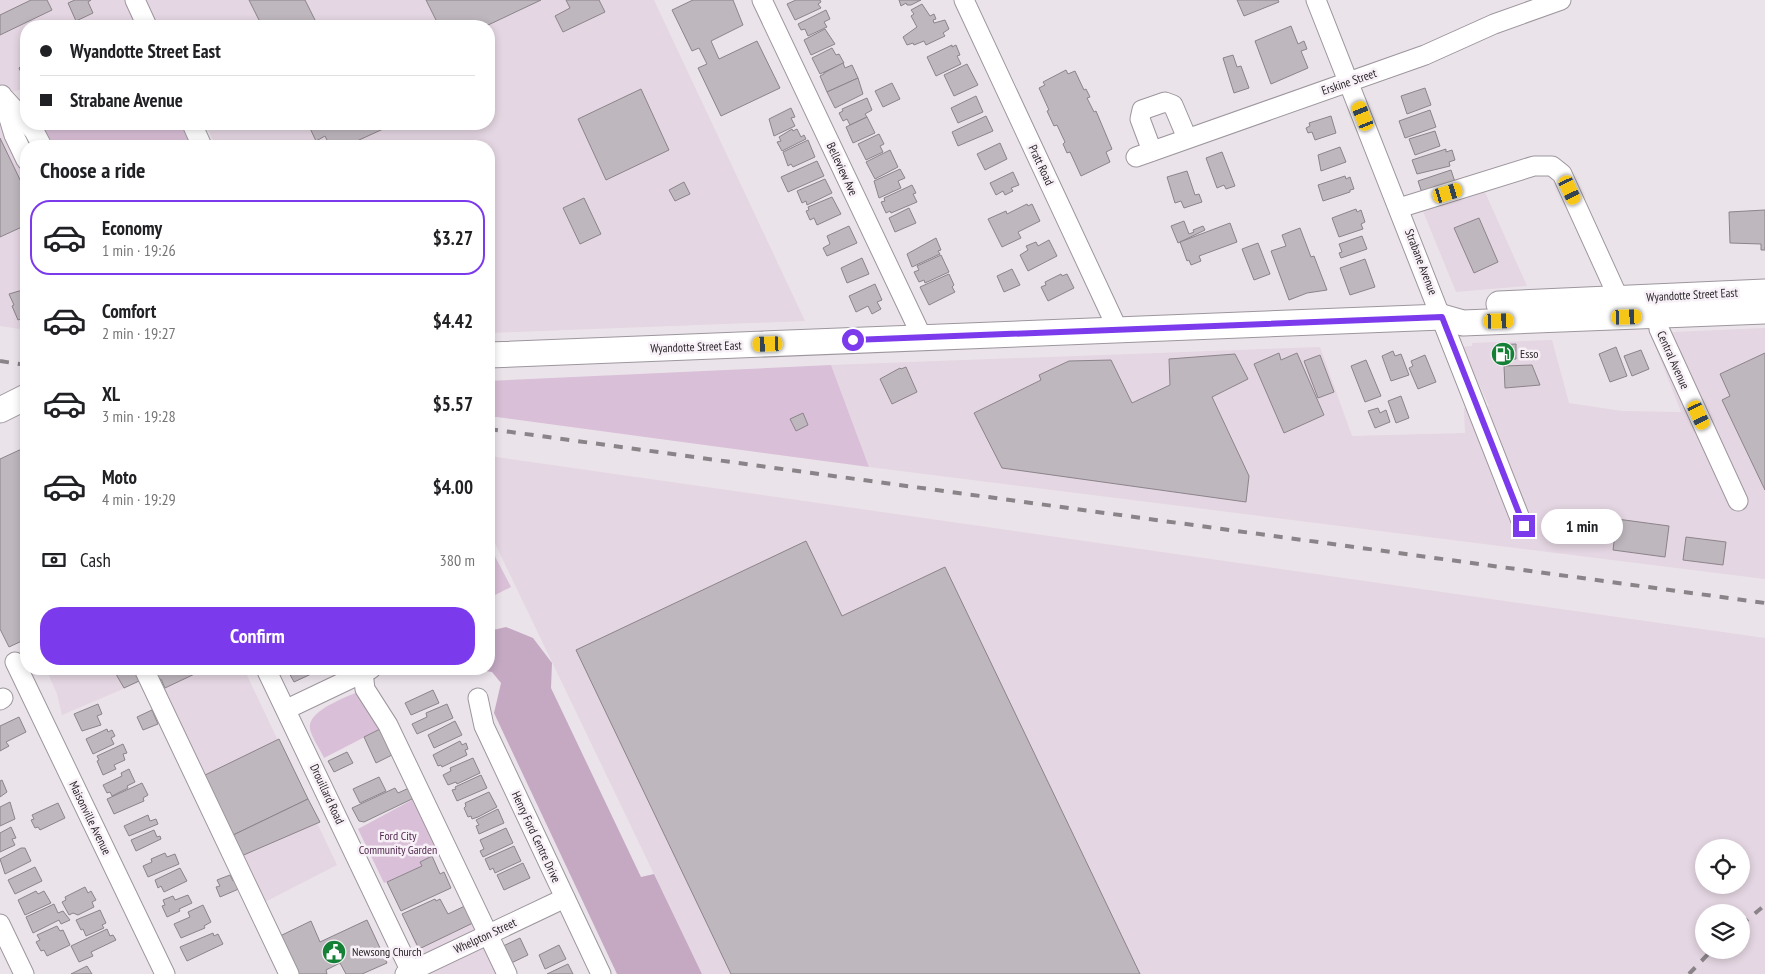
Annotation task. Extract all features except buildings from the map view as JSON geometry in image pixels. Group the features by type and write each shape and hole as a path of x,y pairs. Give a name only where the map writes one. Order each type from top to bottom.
{"main road":[{"name":"Wyandotte Street East","path":"495,355 1442,317 1463,323 1656,306 1765,292"},
{"name":"Wyandotte Street East","path":"1656,306 1765,311"},
{"path":"0,410 20,400"}],"street":[{"path":"134,0 144,20"},
{"name":"Belleview Ave","path":"762,0 922,337"},
{"name":"Pratt Road","path":"964,0 1118,330"},
{"name":"Strabane Avenue","path":"1316,0 1400,208 1524,526"},
{"name":"Erskine Street","path":"1187,138 1173,105 1164,102 1142,110 1140,119 1144,154 1425,55 1494,24 1560,0"},
{"path":"1,93 20,115"},
{"path":"1,93 14,135 20,148"},
{"path":"1400,208 1534,166 1552,166 1562,174 1623,308"},
{"name":"Central Avenue","path":"1656,306 1659,329 1738,501"},
{"name":"Maisonville Avenue","path":"14,662 20,674"},
{"name":"Maisonville Avenue","path":"20,675 165,974"},
{"path":"147,675 289,974"},
{"name":"Drouillard Road","path":"269,675 287,709 409,973"},
{"path":"287,709 359,675"},
{"path":"367,675 365,689 388,725 506,974"},
{"name":"Henry Ford Centre Drive","path":"478,698 484,726 601,974"},
{"name":"Whelpton Street","path":"409,973 565,898"},
{"path":"0,924 24,974"}],"shaded area":[{"path":"0,0 135,0 144,20 20,20 20,90 2,95 23,140 20,140 20,329 0,326"},
{"path":"142,0 654,0 805,321 495,333 495,140 213,140 208,130 495,130 495,20 152,20"},
{"path":"1480,181 1527,286 1456,292 1420,204"},
{"path":"1765,328 1765,579 869,467 831,365 1320,347 1352,436 1465,433 1464,408 1489,406 1462,347 1472,346 1472,343 1552,340 1569,403 1622,411 1681,412 1650,333"},
{"path":"495,457 1765,638 1765,974 702,974 495,543"},
{"path":"506,627 533,638 552,663 551,688 641,877 654,874 702,974 617,974 494,713 501,683 494,675 495,630"},
{"path":"49,675 247,675 337,865 259,905 151,677 62,715 57,694"},
{"path":"473,904 509,974 429,974 411,935"}],"green space":[{"path":"45,130 195,130 199,140 51,140"},
{"path":"831,365 869,467 495,417 495,381"},
{"path":"495,556 511,587 495,595"},
{"path":"370,687 388,725 324,758 311,732 311,722 316,715 333,703"},
{"name":"Ford City Community Garden","path":"421,795 447,849 420,862 422,866 384,883 358,829"}],"railway":[{"path":"0,361 20,364"},
{"path":"495,430 1765,603"},
{"path":"1750,918 1765,905"},
{"path":"1689,974 1703,959"}],"place":[{"name":"Esso","path":"1503,354"},
{"name":"Newsong Church","path":"334,952"}],"route":[{"path":"853,340 1442,317 1524,526"}]}
